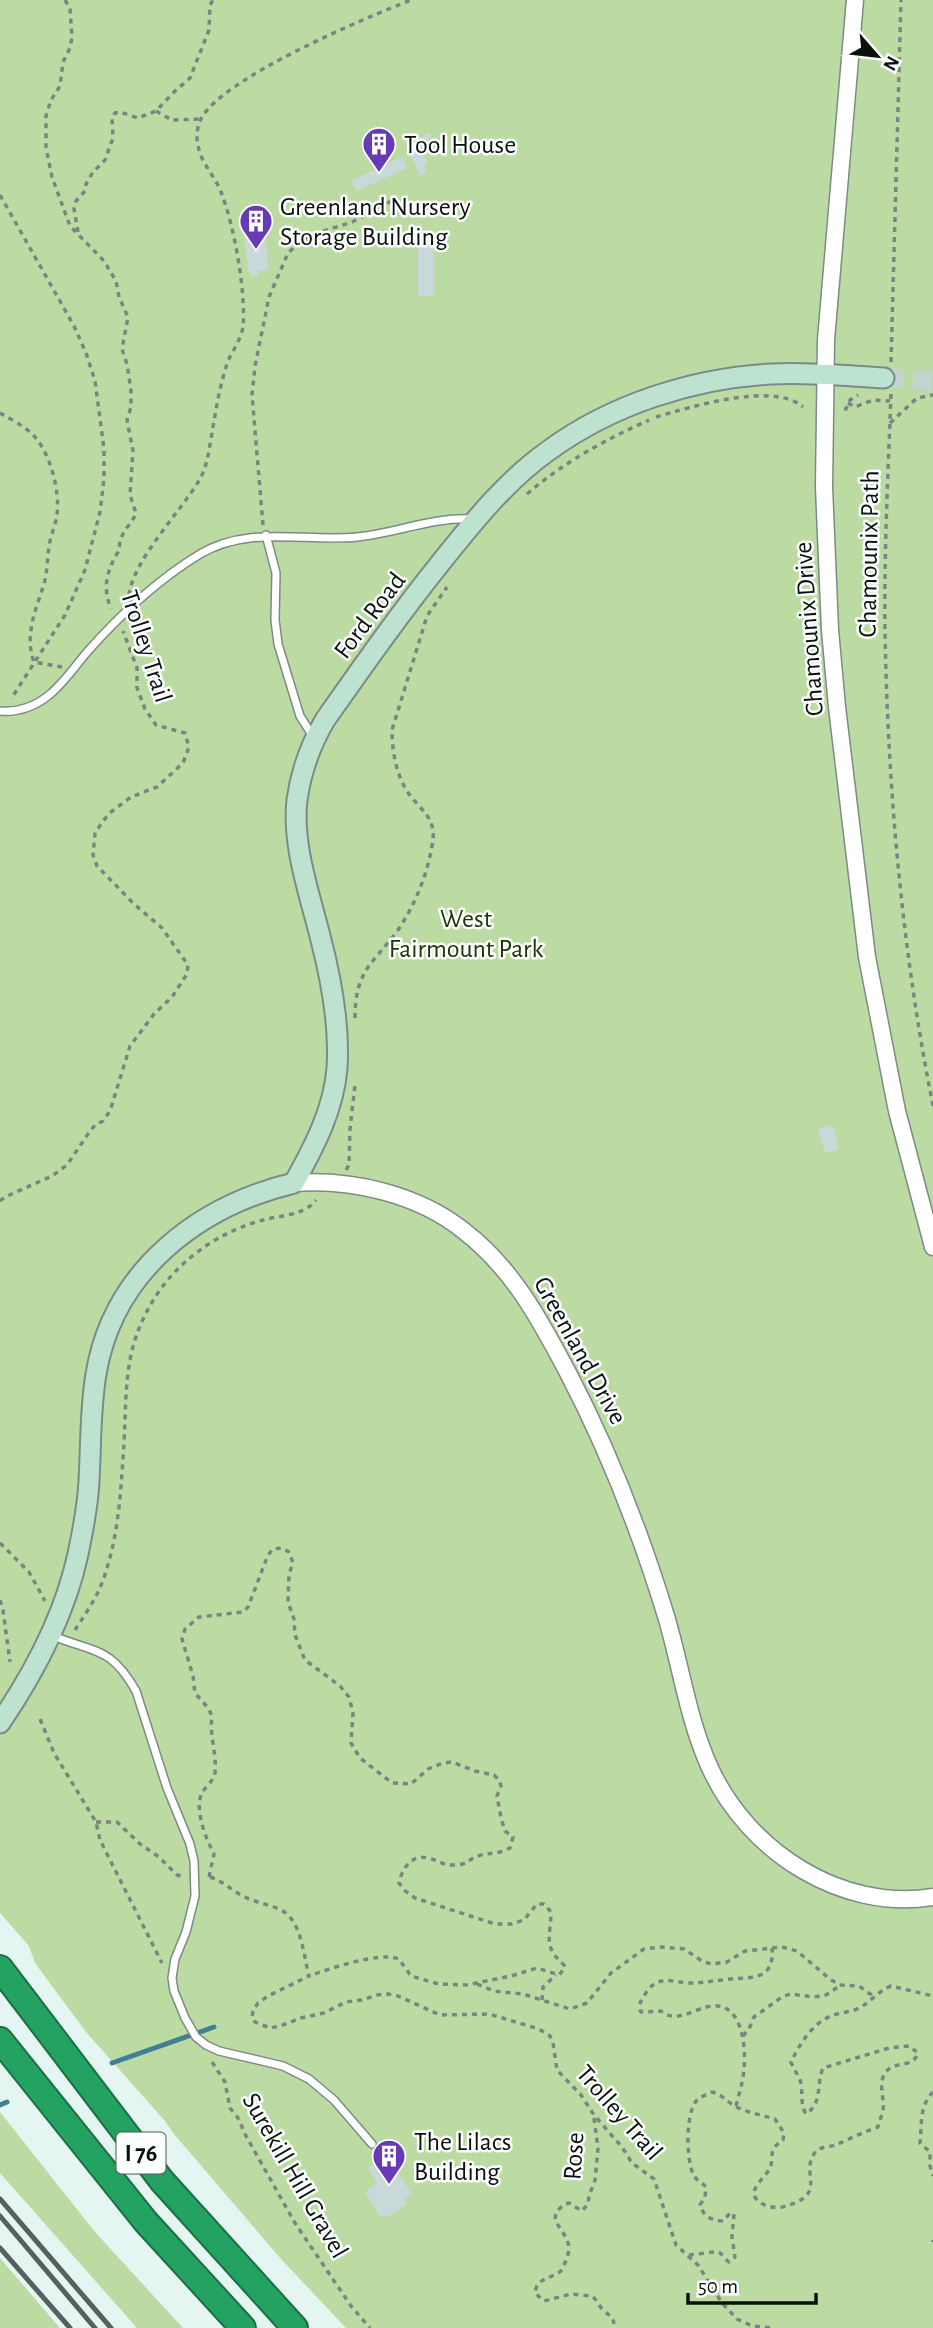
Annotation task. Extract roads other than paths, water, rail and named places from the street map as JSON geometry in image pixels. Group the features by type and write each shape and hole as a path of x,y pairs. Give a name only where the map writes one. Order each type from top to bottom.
{"highway":[{"name":"I 76","path":"0,1968 162,2181 295,2328"},
{"name":"I 76","path":"0,2040 146,2222 243,2328"}],"main road":[{"name":"Ford Road","path":"294,1182 325,1120 337,1069 330,981 307,888 296,823 301,779 314,739 419,590 503,490 550,449 625,408 689,387 770,374 889,377"},
{"name":"Greenland Drive","path":"0,1723 50,1634 78,1555 88,1500 96,1372 108,1331 120,1305 148,1266 192,1226 233,1203 294,1182"}],"street":[{"name":"Chamounix Drive","path":"855,0 830,283 825,375 824,487 830,630 867,957 897,1111 933,1247"},
{"name":"Greenland Drive","path":"294,1182 334,1182 400,1197 463,1229 497,1261 515,1282 544,1327 585,1406 620,1483 656,1583 697,1733 721,1788 768,1845 803,1871 822,1881 867,1896 890,1899 933,1898"}],"lane":[{"path":"2,711 32,706 48,696 132,606 202,553 238,540 266,536 355,537 438,520 476,519"},
{"path":"266,536 276,573 275,620 278,644 300,716 314,739"},
{"path":"50,1634 93,1649 116,1662 136,1691 167,1788 190,1844 196,1876 190,1917 175,1959 172,1978 184,2018 195,2037 219,2051 283,2066 309,2079 334,2100 372,2144"}],"waterway":[{"path":"112,2063 214,2027"},
{"path":"0,2105 7,2102"}],"tunnel":[{"path":"884,378 933,381"}],"railway":[{"path":"0,2199 111,2328"},
{"path":"0,2216 95,2328"},
{"path":"0,2248 70,2328"}],"place":[{"name":"Tool House","path":"379,174"},
{"name":"Greenland Nursery Storage Building","path":"256,251"},
{"name":"The Lilacs Building","path":"389,2186"}],"park label":[{"name":"West Fairmount Park","path":"466,933"}]}
